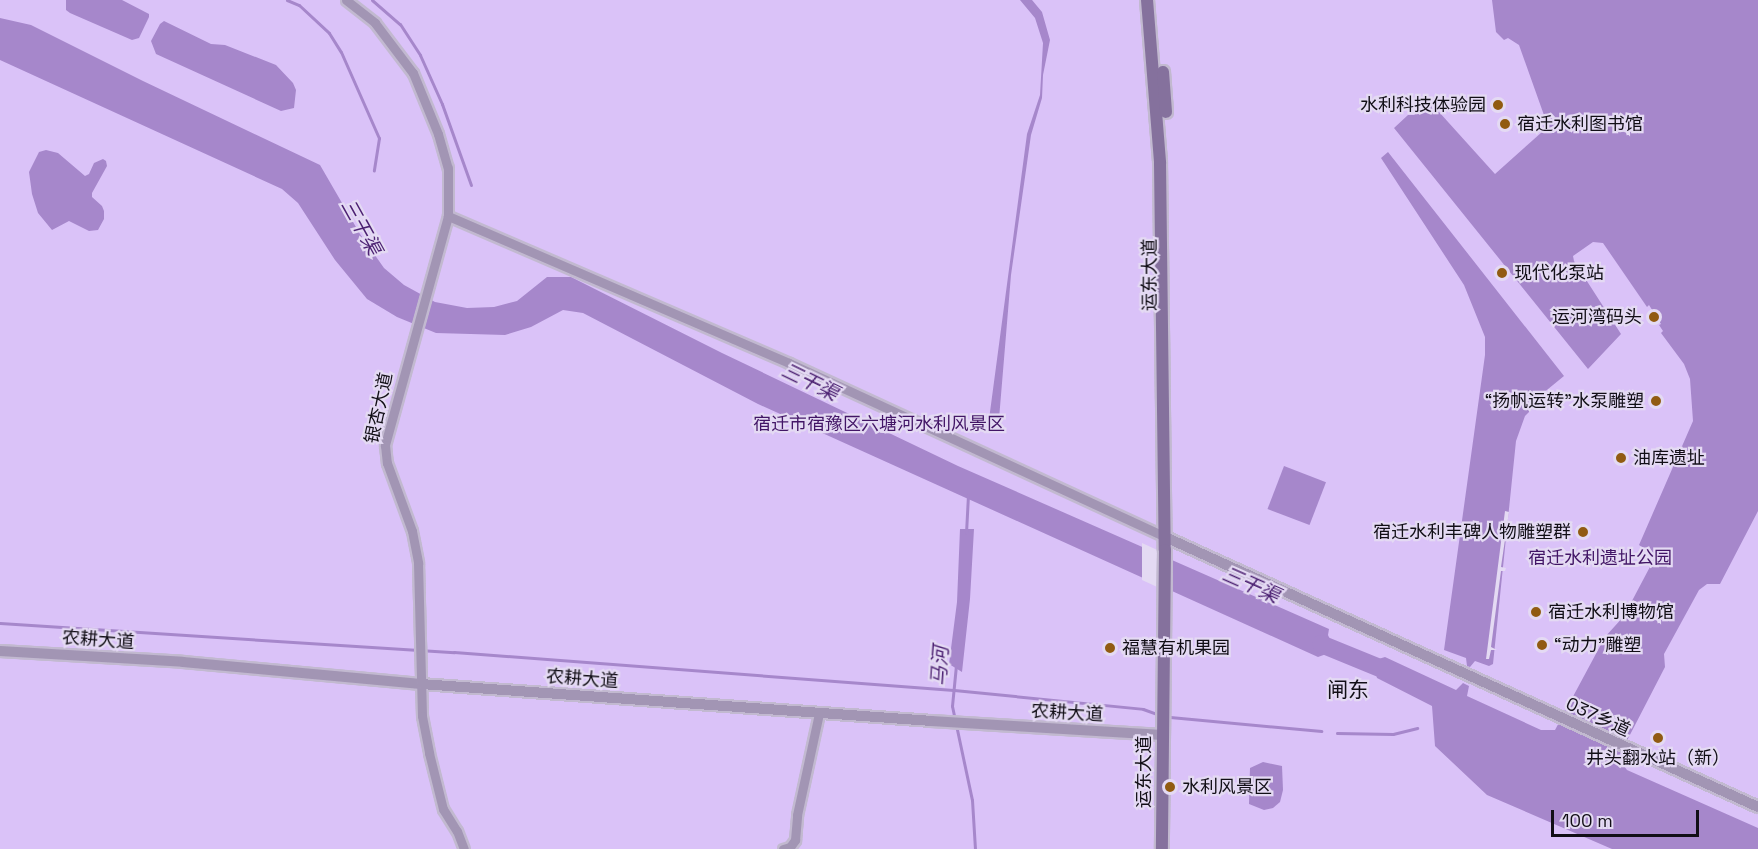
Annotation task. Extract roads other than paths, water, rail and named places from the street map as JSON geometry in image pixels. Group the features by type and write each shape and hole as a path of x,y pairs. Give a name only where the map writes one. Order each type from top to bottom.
{"main road":[{"name":"运东大道","path":"1147,0 1160,163 1166,542"},
{"name":"运东大道","path":"1155,0 1165,91 1168,172 1162,849"}],"street":[{"name":"银杏大道","path":"346,0 375,23 413,73 438,134 448,168 448,216 425,292 385,445 392,478 412,531 418,563 422,716 429,753 443,809 457,831 464,849"},
{"path":"448,216 789,363 1166,542"},
{"name":"037乡道","path":"1166,542 1758,807"},
{"name":"农耕大道","path":"0,651 183,662 421,684 984,725 1162,735"},
{"path":"789,848 795,840 797,815 819,713"}],"waterway":[{"path":"287,0 299,5 329,33 341,52 379,138 374,171"},
{"path":"372,0 400,24 420,55 442,104 471,185"},
{"name":"马河","path":"966,533 968,494"},
{"path":"0,623 454,652 954,690 1143,709 1157,714"},
{"name":"三干渠","path":"1321,644 1392,673"},
{"name":"马河","path":"956,665 952,706 972,800 975,849"},
{"path":"1170,717 1321,731"},
{"path":"1337,733 1393,734 1417,728"}],"place":[{"name":"水利科技体验园","path":"1498,105"},
{"name":"宿迁水利图书馆","path":"1505,124"},
{"name":"现代化泵站","path":"1502,273"},
{"name":"运河湾码头","path":"1654,317"},
{"name":"“扬帆运转”水泵雕塑","path":"1656,401"},
{"name":"油库遗址","path":"1621,458"},
{"name":"宿迁水利丰碑人物雕塑群","path":"1583,532"},
{"name":"宿迁水利博物馆","path":"1536,612"},
{"name":"“动力”雕塑","path":"1542,645"},
{"name":"福慧有机果园","path":"1110,648"},
{"name":"井头翻水站（新）","path":"1658,738"},
{"name":"水利风景区","path":"1170,787"}],"district":[{"name":"闸东","path":"1348,690"}],"park label":[{"name":"宿迁市宿豫区六塘河水利风景区","path":"879,424"},
{"name":"宿迁水利遗址公园","path":"1600,558"}]}
